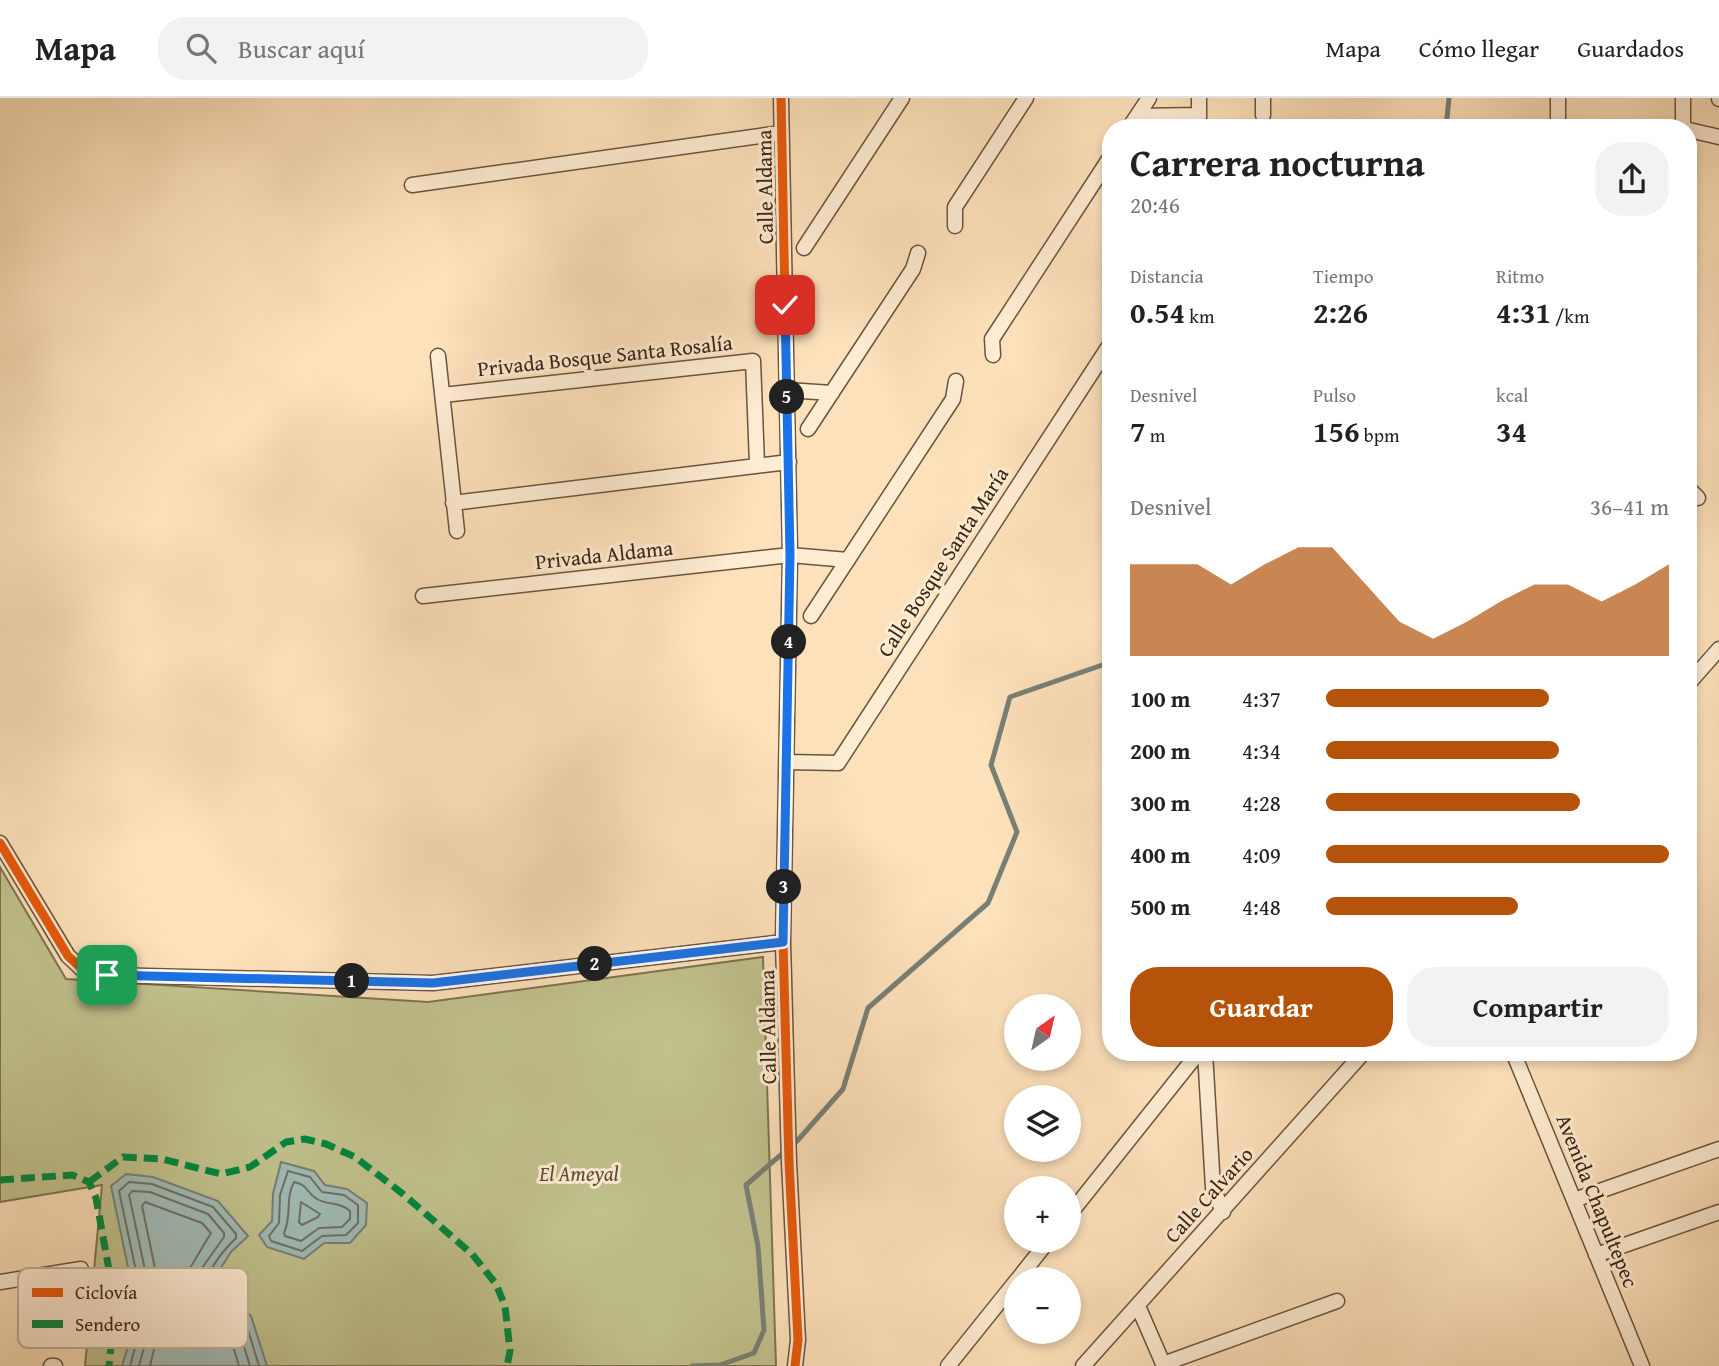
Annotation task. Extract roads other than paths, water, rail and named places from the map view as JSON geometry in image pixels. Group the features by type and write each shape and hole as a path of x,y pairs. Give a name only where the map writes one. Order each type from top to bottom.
{"street":[{"name":"Calle Aldama","path":"780,98 775,134 787,390 782,462 790,555 783,942 788,1136 798,1340 795,1366"},
{"path":"804,248 902,98"},
{"path":"955,226 955,207 1026,98"},
{"path":"1135,119 1149,98"},
{"path":"1199,98 1199,119"},
{"path":"1263,98 1263,115"},
{"path":"1558,98 1558,119"},
{"path":"1683,98 1683,119"},
{"path":"1697,132 1719,137"},
{"path":"412,186 775,134"},
{"path":"993,355 992,339 1102,170"},
{"path":"808,429 913,269 918,253"},
{"path":"438,356 457,531"},
{"name":"Calle Bosque Santa María","path":"787,762 838,763 1102,357"},
{"name":"Privada Bosque Santa Rosalía","path":"443,395 753,361 757,464"},
{"path":"811,616 953,399 956,381"},
{"path":"787,390 832,393"},
{"path":"453,503 782,462"},
{"name":"Privada Aldama","path":"423,596 790,555 848,560"},
{"path":"1697,674 1719,649"},
{"path":"1,847 68,956 82,969 107,975 433,983 783,942"},
{"path":"1081,1200 1192,1061"},
{"path":"1206,1061 1213,1188 1223,1212"},
{"name":"Calle Calvario","path":"1083,1366 1356,1061"},
{"name":"Avenida Chapultepec","path":"1517,1061 1642,1366"},
{"path":"1574,1200 1719,1149"},
{"path":"1596,1255 1719,1212"},
{"path":"1027,1267 1038,1253"},
{"path":"0,1282 18,1279"},
{"path":"948,1366 1004,1296"},
{"path":"1138,1306 1163,1365 1337,1301"}],"water":[{"path":"281,1162 314,1171 325,1185 347,1189 367,1203 366,1225 350,1243 324,1243 304,1259 267,1247 259,1235 272,1221 273,1194"},
{"path":"126,1174 153,1177 218,1201 248,1236 231,1252 221,1268 128,1268 111,1186"},
{"path":"248,1313 267,1366 122,1366 128,1348 248,1348"}],"waterway":[{"path":"1447,119 1449,98"},
{"path":"692,1366 720,1365 754,1353 764,1330 758,1246 746,1185 798,1140 843,1089 868,1008 988,903 1017,832 991,765 1010,697 1102,665"}],"park label":[{"name":"El Ameyal","path":"579,1174"}]}
